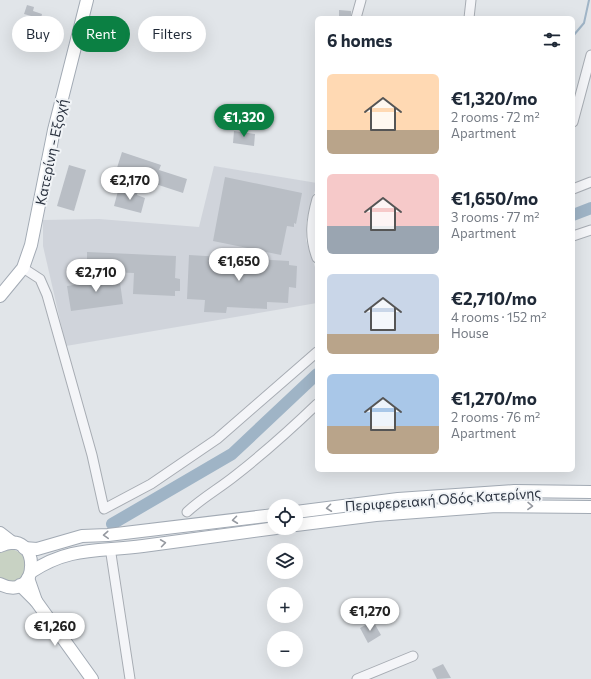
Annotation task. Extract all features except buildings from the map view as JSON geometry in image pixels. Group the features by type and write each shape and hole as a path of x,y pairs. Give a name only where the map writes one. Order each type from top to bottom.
{"main road":[{"name":"Κατερίνη - Εξοχή","path":"0,296 23,268 31,245 54,130 87,0"},
{"name":"Περιφερειακή Οδός Κατερίνης","path":"303,511 398,499 507,492 591,492"},
{"name":"Περιφερειακή Οδός Κατερίνης","path":"303,524 376,515 496,506 591,507"},
{"path":"0,533 13,543 24,548 37,549 82,536 108,535 267,516"},
{"path":"0,584 10,587 27,578 59,557 78,552 110,550 267,529"},
{"path":"0,546 13,543"},
{"path":"24,548 31,558 27,578 36,601 92,679"}],"street":[{"path":"357,16 361,0"},
{"path":"469,16 471,0"},
{"path":"575,115 591,55"},
{"path":"575,188 591,182"},
{"path":"315,210 311,233 315,250"},
{"path":"575,235 591,230"},
{"path":"23,268 40,279 47,295 92,455 104,509 151,484 218,439 315,354"},
{"path":"187,512 283,437 315,406"},
{"path":"111,554 130,679"},
{"path":"357,679 413,656"}],"shaded area":[{"path":"214,166 315,183 315,190 306,223 306,240 315,267 315,303 66,346 43,246 43,220 99,219 199,227"}],"green space":[{"path":"11,549 22,555 26,565 23,575 13,582 0,578 0,553"}],"waterway":[{"path":"575,34 584,23 589,0"},
{"path":"575,214 591,208"},
{"path":"112,524 232,454 315,376"}]}
